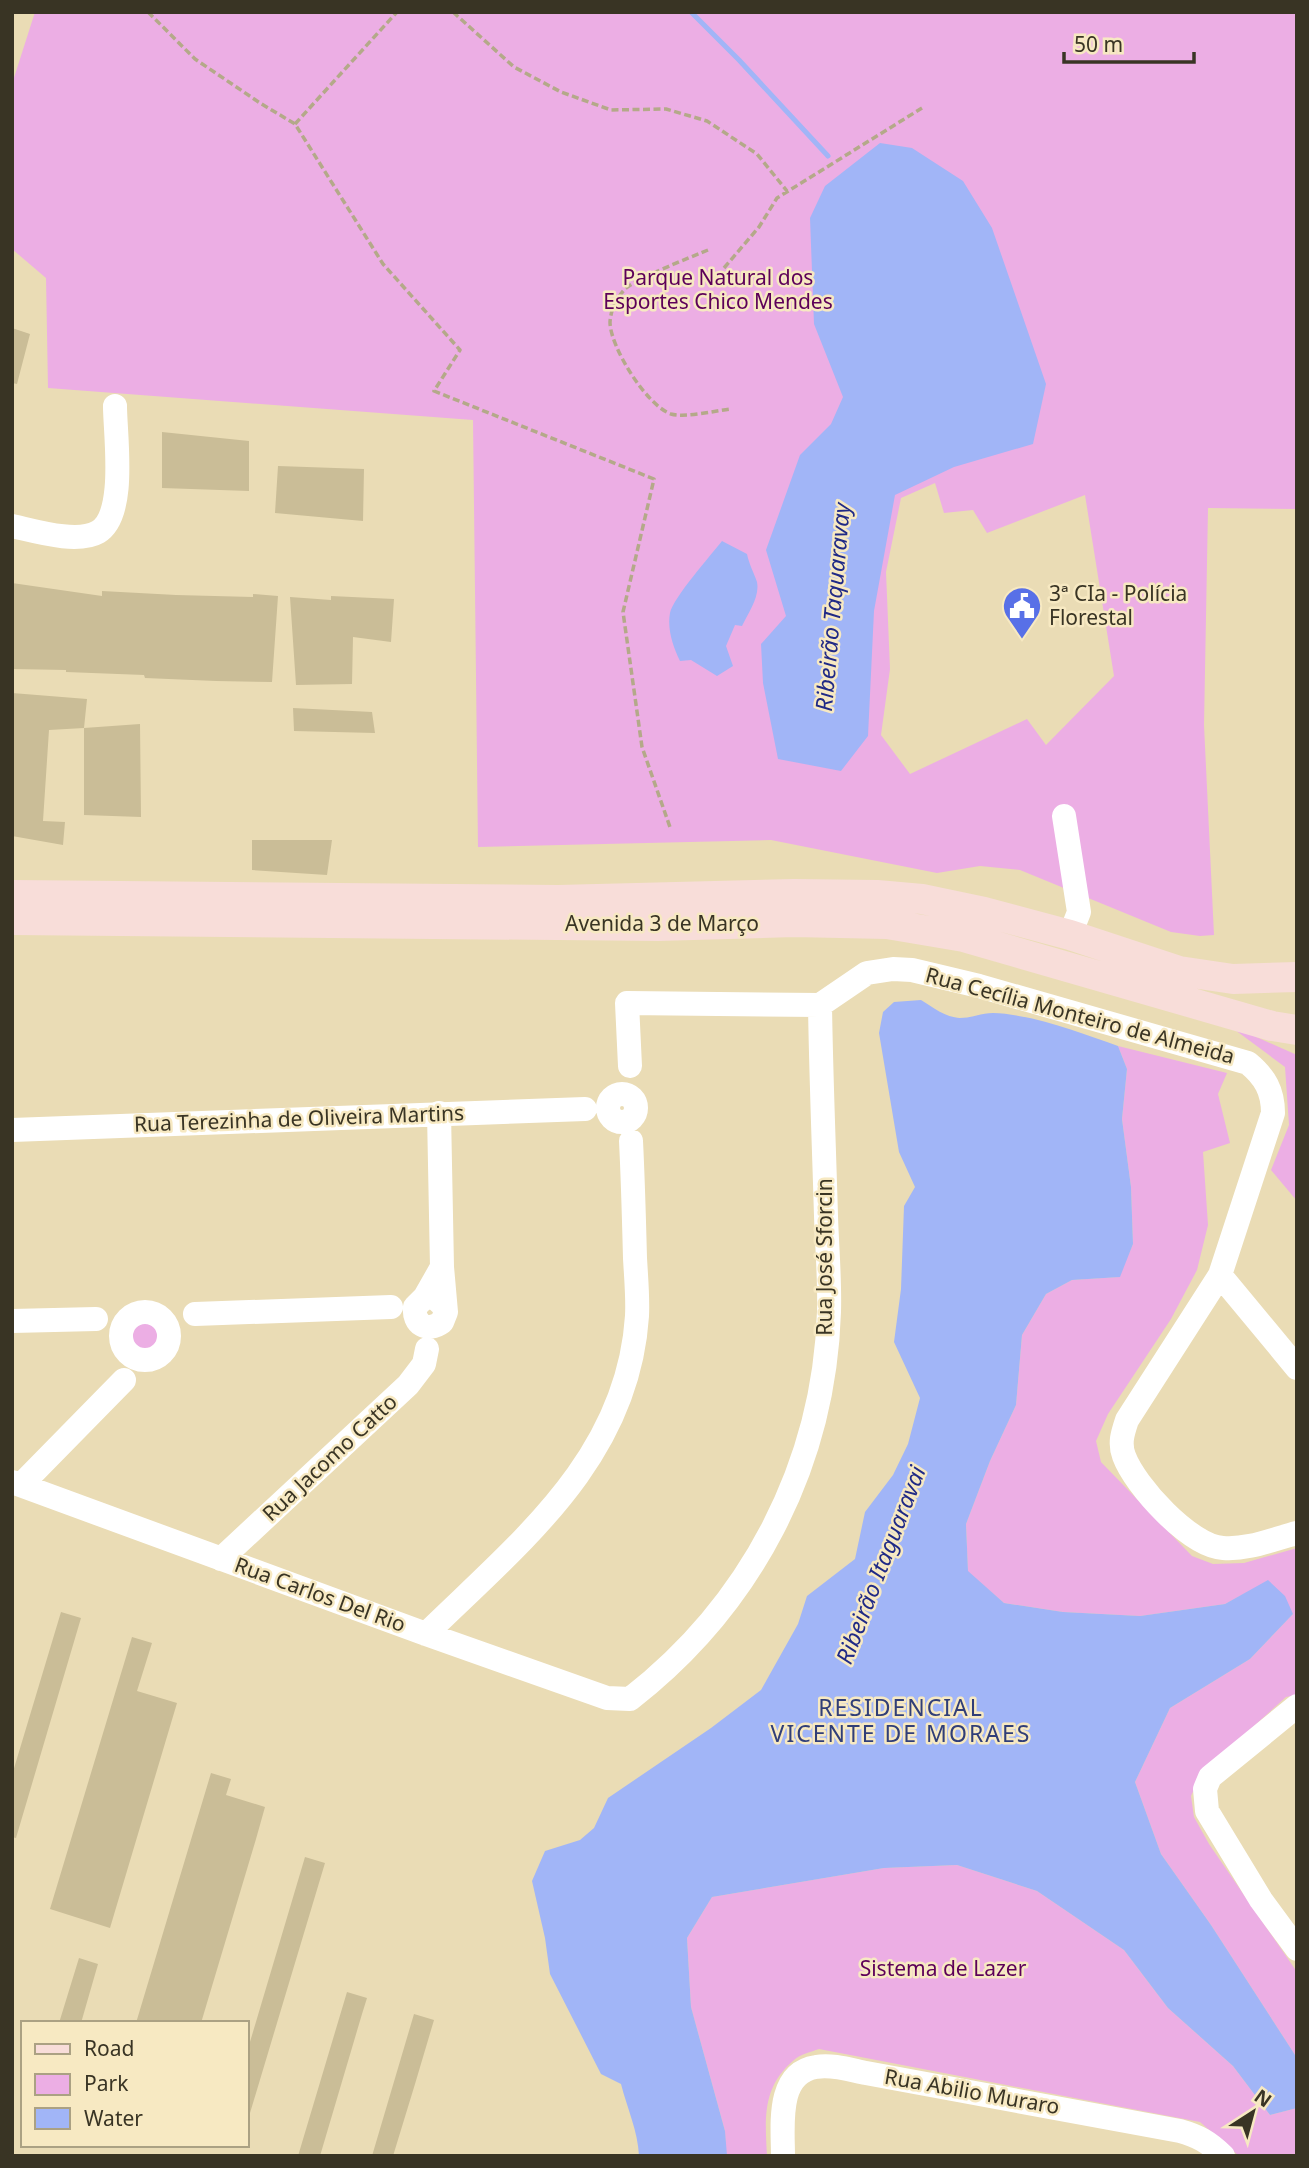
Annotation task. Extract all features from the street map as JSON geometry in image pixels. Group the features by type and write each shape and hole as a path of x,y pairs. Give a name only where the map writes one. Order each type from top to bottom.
{"main road":[{"name":"Avenida 3 de Março","path":"12,895 558,900 794,894 877,895 959,906 1070,935 1179,971 1233,979 1297,980"},
{"name":"Avenida 3 de Março","path":"12,920 670,926 794,922 887,924 964,937 1272,1026 1297,1030"},
{"path":"1297,980 1289,998 1290,1013 1297,1023"}],"street":[{"path":"12,526 53,535 80,537 99,532 111,516 117,492 115,406"},
{"path":"1064,816 1079,912 1070,935"},
{"name":"Rua Cecília Monteiro de Almeida","path":"820,1005 867,972 886,969 912,970 1005,993 1248,1063 1258,1072 1267,1083 1272,1096 1273,1113 1220,1275 1127,1420 1121,1439 1124,1456 1136,1478 1189,1534 1207,1545 1223,1548 1245,1547 1297,1533"},
{"path":"426,1634 543,1520 566,1493 594,1453 612,1417 627,1376 637,1316 631,1141 620,1108 630,1066 627,1003 820,1005"},
{"name":"Rua José Sforcin","path":"630,1699 695,1641 728,1602 755,1561 779,1515 809,1439 820,1392 829,1312 820,1005"},
{"name":"Rua Terezinha de Oliveira Martins","path":"12,1130 620,1108"},
{"name":"Rua Jacomo Catto","path":"221,1559 408,1385 424,1364 428,1349 427,1311 442,1267 439,1113"},
{"path":"1220,1275 1297,1368"},
{"path":"12,1321 96,1319 145,1312 195,1314 391,1307 427,1311"},
{"path":"96,1319 123,1345 139,1360 160,1353 169,1333 167,1326 163,1319 145,1312 127,1319 121,1331 123,1345 124,1380"},
{"path":"17,1483 124,1380 160,1353 195,1314"},
{"name":"Rua Carlos Del Rio","path":"17,1483 607,1698 630,1699"},
{"path":"1297,1706 1210,1777 1205,1789 1207,1811 1261,1900 1297,1949"},
{"name":"Rua Abilio Muraro","path":"783,2156 784,2100 790,2085 802,2072 816,2067 866,2073 1180,2131 1197,2135 1223,2156"}],"path":[{"path":"148,12 195,59 295,124 383,264 460,350 434,391 654,479 623,612 642,747 671,830"},
{"path":"295,124 397,12"},
{"path":"453,12 514,67 561,92 611,110 666,109 707,121 757,154 787,191"},
{"path":"724,268 759,227 777,198 922,108"},
{"path":"708,250 627,286 613,305 610,322 612,339 651,399 669,413 679,415 730,408"}],"green space":[{"name":"Parque Natural dos Esportes Chico Mendes","path":"35,12 1297,12 1297,509 1208,508 1204,725 1214,935 1171,932 1020,870 980,866 937,873 771,840 478,847 473,420 48,388 46,278 12,249 12,84","holes":["935,483 944,513 973,510 987,533 1085,495 1114,676 1046,745 1027,719 910,774 881,735 890,669 886,572 901,498"]},
{"path":"1227,1024 1297,1055 1297,1201 1271,1170 1289,1125 1285,1067"},
{"path":"1118,1046 1227,1073 1218,1094 1230,1143 1203,1152 1208,1225 1197,1270 1171,1319 1108,1414 1096,1441 1101,1462 1192,1556 1213,1564 1244,1563 1297,1548 1297,1695 1286,1697 1201,1774 1191,1796 1194,1817 1209,1844 1297,1972 1297,2058 1211,1925 1161,1854 1135,1782 1170,1708 1250,1659 1293,1614 1268,1581 1225,1604 1140,1616 1063,1612 1004,1603 968,1572 966,1524 990,1461 1016,1405 1022,1335 1046,1294 1072,1280 1119,1277 1133,1244 1131,1187 1122,1119 1127,1069"},
{"path":"145,1316 159,1322 165,1336 159,1350 145,1356 131,1350 125,1336 131,1322"},
{"name":"Sistema de Lazer","path":"957,1865 1037,1891 1124,1950 1168,2008 1233,2066 1270,2115 1297,2108 1297,2156 1239,2156 1200,2122 819,2049 796,2058 776,2081 766,2116 767,2156 726,2156 725,2131 691,2007 687,1938 712,1897 884,1868"}],"water":[{"path":"880,143 912,148 963,181 992,228 1046,384 1033,444 954,467 895,495 874,611 868,736 841,771 778,759 763,683 761,644 786,616 766,550 800,455 831,424 843,397 814,324 810,218 825,186"},
{"path":"722,541 747,554 757,582 757,593 742,626 735,625 726,646 733,666 717,676 691,660 680,661 671,638 669,619 678,597"},
{"name":"Ribeirão Itaguaravai","path":"921,1000 949,1016 964,1018 989,1013 1008,1014 1073,1030 1118,1046 1127,1069 1122,1119 1131,1187 1133,1244 1120,1277 1072,1280 1046,1294 1022,1335 1016,1405 990,1461 966,1524 968,1571 1004,1603 1063,1612 1140,1616 1225,1604 1268,1580 1285,1596 1293,1614 1250,1659 1170,1708 1135,1782 1161,1854 1211,1925 1297,2058 1297,2108 1270,2115 1233,2066 1168,2008 1124,1950 1037,1891 957,1865 884,1868 712,1897 687,1938 691,2007 725,2131 727,2156 639,2156 621,2084 601,2074 550,1974 532,1881 545,1851 580,1840 594,1828 608,1798 711,1728 761,1690 798,1624 807,1596 855,1559 865,1512 893,1475 908,1444 920,1398 894,1342 901,1289 904,1206 915,1187 899,1152 879,1033 883,1012 894,1002"}],"building":[{"path":"12,328 30,334 17,384 12,383"},
{"path":"162,432 249,441 249,491 162,488"},
{"path":"278,466 364,469 363,521 275,513"},
{"path":"12,583 102,596 102,591 278,596 272,682 145,678 144,675 12,669"},
{"path":"331,596 394,599 391,642 353,637 352,684 296,685 290,597 331,600"},
{"path":"12,693 87,699 84,728 49,730 43,821 65,822 63,845 12,836"},
{"path":"293,708 372,712 375,733 294,731"},
{"path":"140,724 141,817 84,815 84,728"},
{"path":"252,840 332,840 327,875 252,870"},
{"path":"61,1612 81,1618 16,1838 12,1837 12,1775"},
{"path":"132,1637 152,1643 137,1691 177,1703 110,1928 50,1909"},
{"path":"211,1773 231,1779 226,1795 265,1807 202,2021 137,2021"},
{"path":"305,1857 325,1863 250,2113 248,2049"},
{"path":"79,1958 98,1964 82,2021 60,2021"},
{"path":"347,1992 367,1998 320,2156 298,2156"},
{"path":"414,2014 434,2020 393,2156 372,2156"}],"waterway":[{"name":"Ribeirão Taquaravay","path":"691,12 828,156"}],"place":[{"name":"3ª CIa - Polícia Florestal","path":"1022,640"}],"district":[{"name":"RESIDENCIAL VICENTE DE MORAES","path":"901,1721"}]}
